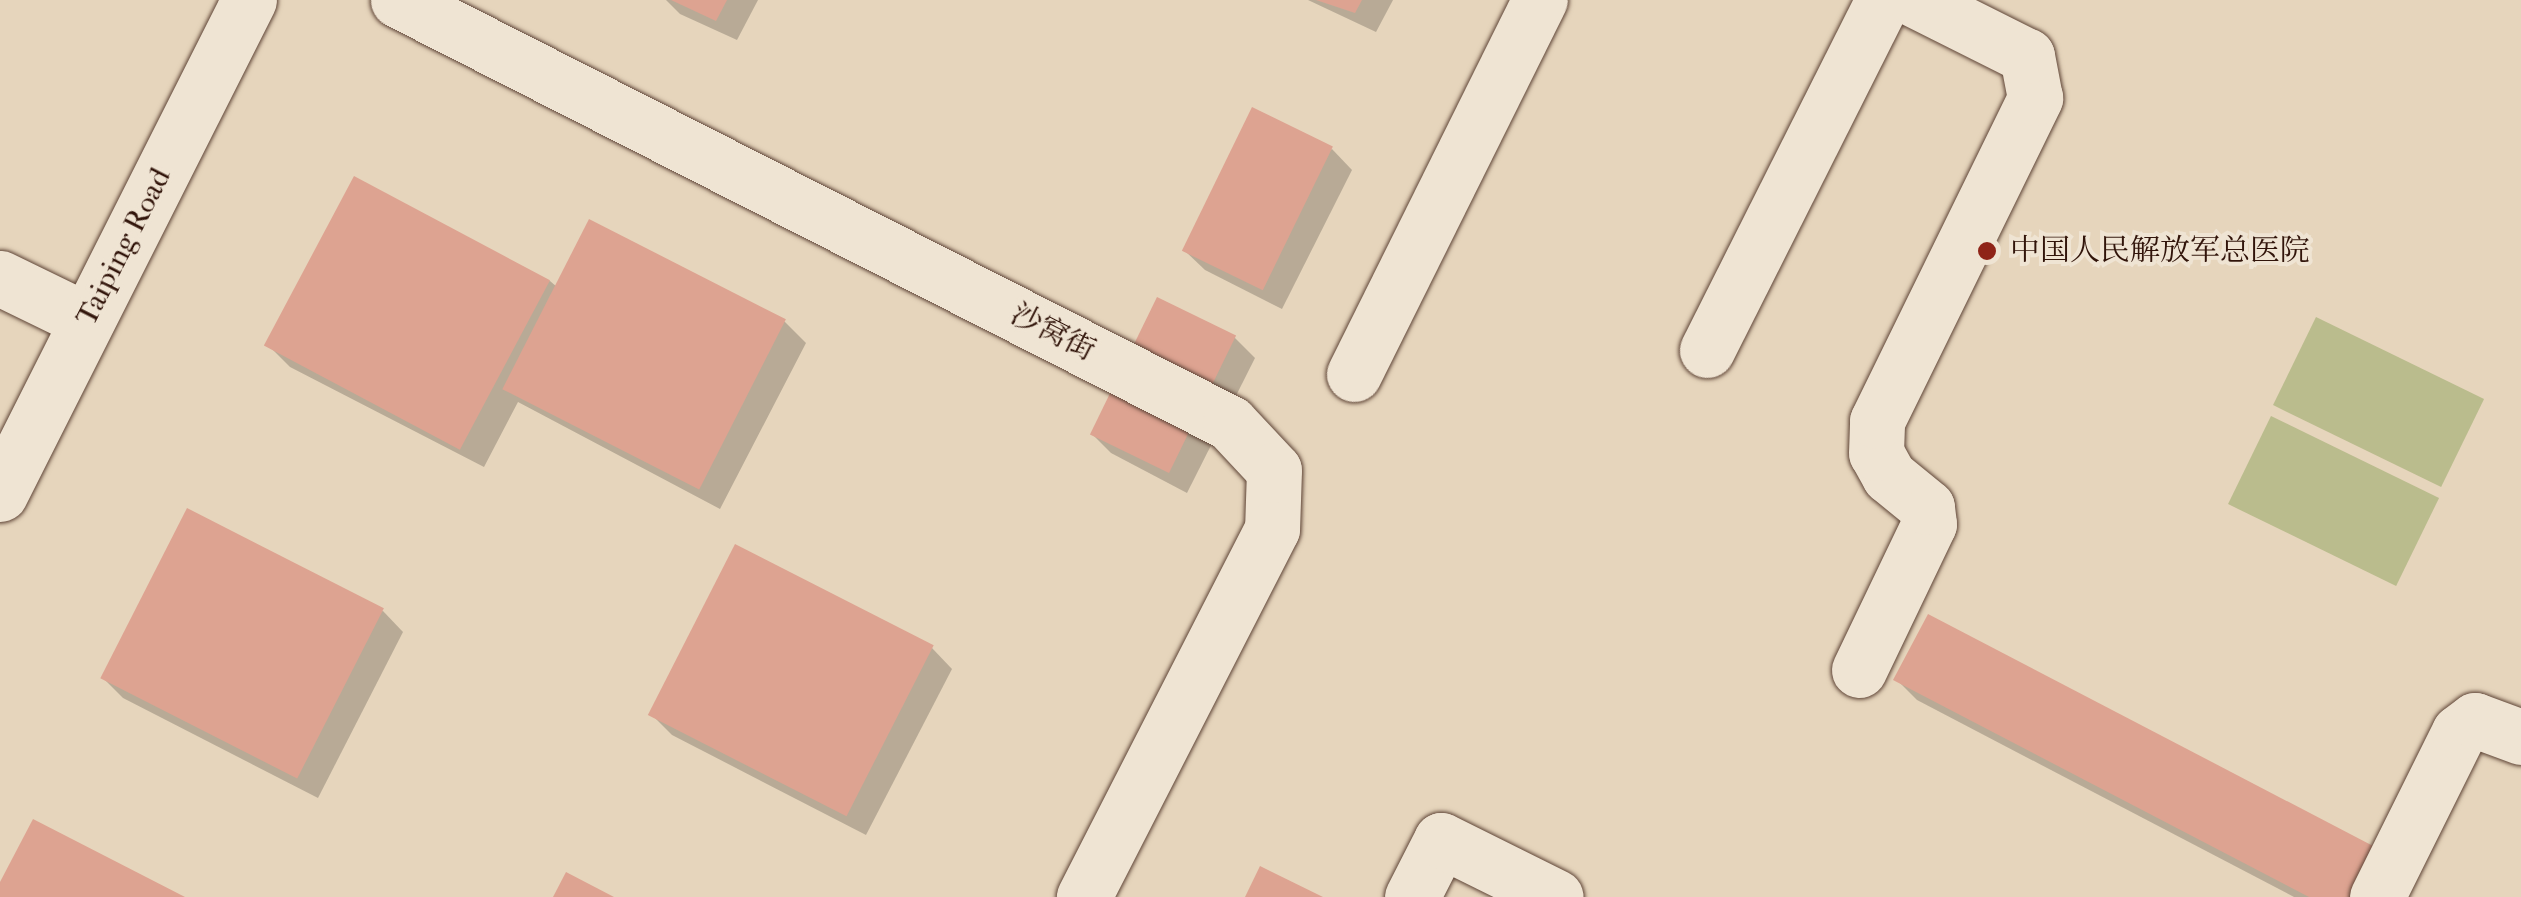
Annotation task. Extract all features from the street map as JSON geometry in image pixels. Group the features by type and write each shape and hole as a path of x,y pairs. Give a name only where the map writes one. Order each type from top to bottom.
{"street":[{"name":"Taiping Road","path":"0,494 249,0"},
{"name":"沙窝街","path":"398,0 1230,423 1274,470 1272,528 1084,897"},
{"path":"1354,374 1540,0"},
{"path":"1708,350 1883,0"},
{"path":"1859,670 1929,524 1927,507 1889,476 1876,453 1877,422 2035,98 2027,56 1915,0"},
{"path":"0,278 86,320"},
{"path":"2376,897 2459,732 2475,720 2521,737"},
{"path":"1412,897 1441,840 1556,897"}],"green space":[{"path":"2316,317 2484,399 2441,487 2273,405"},
{"path":"2271,416 2439,498 2396,586 2228,504"}],"building":[{"path":"671,0 727,0 716,21"},
{"path":"1316,0 1362,0 1355,13"},
{"path":"1252,107 1333,146 1263,290 1182,251"},
{"path":"354,176 550,280 460,450 264,346"},
{"path":"589,219 786,319 699,490 502,389"},
{"path":"1157,297 1236,336 1169,473 1090,435"},
{"path":"187,508 384,608 297,779 100,678"},
{"path":"735,544 934,645 847,816 648,715"},
{"path":"1928,614 2375,847 2350,897 2309,897 1893,680"},
{"path":"33,819 185,897 0,897 0,882"},
{"path":"1260,866 1323,897 1245,897"},
{"path":"566,872 614,897 553,897"}],"place":[{"name":"中国人民解放军总医院","path":"1987,251"}]}
